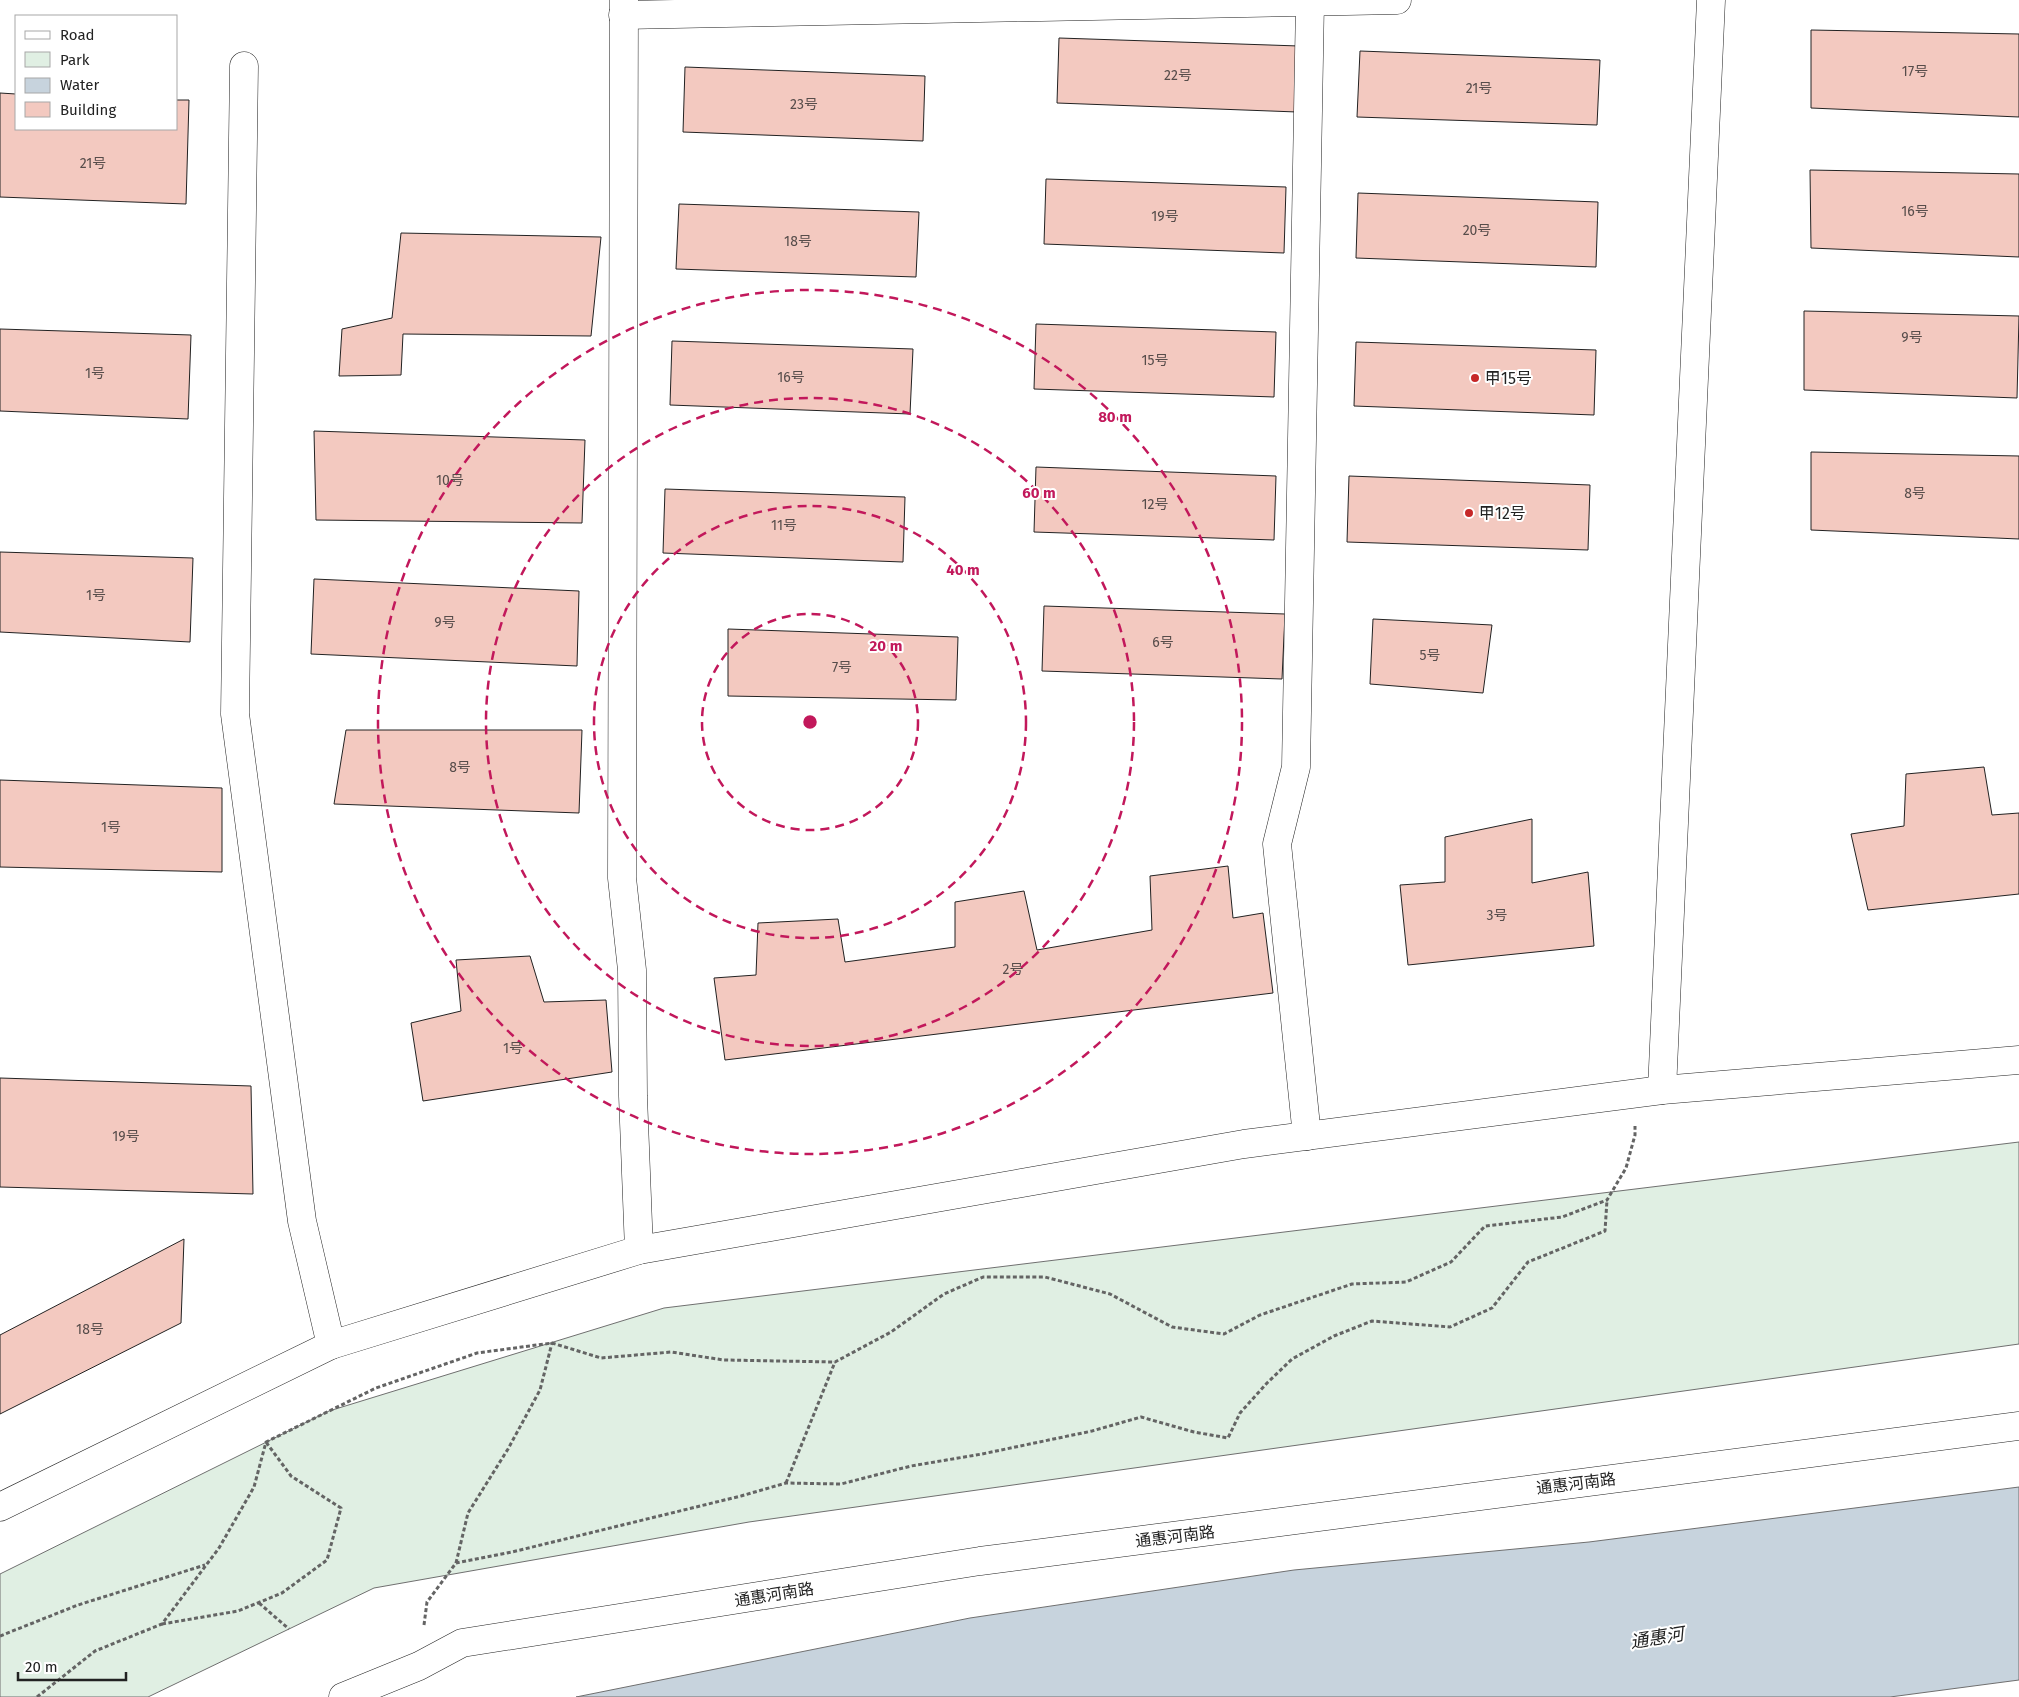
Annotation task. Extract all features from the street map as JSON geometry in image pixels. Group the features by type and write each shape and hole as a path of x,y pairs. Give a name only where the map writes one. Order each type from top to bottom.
{"street":[{"path":"639,1250 633,1096 632,970 622,878 624,8 1397,0"},
{"path":"1649,1092 1711,0"},
{"path":"1307,1136 1277,844 1296,767 1310,2"},
{"path":"244,66 235,714 302,1221 330,1345"},
{"path":"0,1507 330,1345 639,1250 1244,1144 1649,1092 2019,1060"},
{"name":"通惠河南路","path":"343,1697 419,1666 462,1643 980,1561 2019,1426"}],"path":[{"path":"456,1563 512,1552 741,1496 786,1483 842,1484 911,1466 982,1454 1092,1431 1141,1417 1194,1432 1228,1438 1240,1413 1292,1359 1334,1336 1372,1321 1450,1327 1492,1308 1528,1262 1604,1231 1607,1200 1626,1168 1649,1092"},
{"path":"162,1624 219,1548 254,1487 266,1442 376,1388 477,1353 552,1343 601,1358 671,1352 724,1360 835,1362 891,1332 944,1294 983,1277 1045,1276 1110,1294 1172,1327 1224,1334 1260,1315 1352,1284 1406,1282 1451,1262 1484,1226 1562,1217 1607,1200"},
{"path":"419,1666 427,1602 456,1563 468,1513 508,1449 540,1390 552,1343"},
{"path":"786,1483 835,1362"},
{"path":"37,1697 95,1651 162,1624 238,1611 259,1603 282,1593 327,1560 341,1508 291,1476 266,1442"},
{"path":"0,1636 78,1605 206,1565"},
{"path":"259,1603 289,1629"}],"green space":[{"path":"2019,1142 2019,1344 749,1522 374,1588 148,1697 0,1697 0,1574 329,1411 664,1308"}],"water":[{"name":"通惠河","path":"2019,1487 2019,1680 1890,1697 576,1697 970,1618 1294,1570 1589,1542"}],"building":[{"path":"1811,30 2019,34 2019,117 1811,108"},
{"path":"1059,38 1299,46 1297,112 1057,103"},
{"path":"1360,51 1600,60 1597,125 1357,117"},
{"path":"685,67 925,76 923,141 683,132"},
{"path":"0,93 15,94 15,130 178,130 178,100 189,100 186,204 0,197"},
{"path":"1810,170 2019,174 2019,257 1811,248"},
{"path":"1046,179 1286,187 1284,253 1044,244"},
{"path":"1358,193 1598,202 1596,267 1356,258"},
{"path":"679,204 919,212 916,277 676,269"},
{"path":"401,233 601,237 591,336 403,334 401,375 339,376 342,329 392,318"},
{"path":"1804,311 2019,316 2017,398 1804,390"},
{"path":"1036,324 1276,332 1274,397 1034,389"},
{"path":"0,329 191,335 188,419 0,411"},
{"path":"672,341 913,349 910,414 670,405"},
{"name":"甲15号","path":"1356,342 1596,350 1594,415 1354,406"},
{"path":"314,431 585,440 582,523 316,520"},
{"path":"1811,452 2019,456 2019,539 1811,530"},
{"path":"1036,467 1276,476 1274,540 1034,532"},
{"name":"甲12号","path":"1349,476 1590,485 1588,550 1347,542"},
{"path":"665,489 905,497 903,562 663,553"},
{"path":"0,552 193,558 190,642 0,632"},
{"path":"314,579 579,591 577,666 311,654"},
{"path":"1044,606 1285,614 1282,679 1042,671"},
{"path":"1373,619 1492,625 1483,693 1370,684"},
{"path":"728,629 958,637 956,700 728,696"},
{"path":"346,730 582,730 579,813 334,804"},
{"path":"1984,767 1992,815 2019,813 2019,894 1868,910 1851,834 1904,826 1906,774"},
{"path":"0,780 222,788 222,872 0,867"},
{"path":"1532,819 1532,883 1588,872 1594,946 1408,965 1400,885 1445,882 1445,837"},
{"path":"1228,866 1233,918 1263,913 1273,993 725,1060 714,978 756,975 758,923 838,919 845,962 955,947 955,902 1024,891 1037,950 1152,930 1150,876"},
{"path":"530,956 544,1002 606,1000 612,1072 423,1101 411,1023 461,1011 456,960"},
{"path":"0,1078 251,1086 253,1194 0,1187"},
{"path":"184,1239 181,1323 0,1414 0,1335"}],"place":[{"name":"甲15号","path":"1475,378"},
{"name":"甲12号","path":"1469,513"}]}
